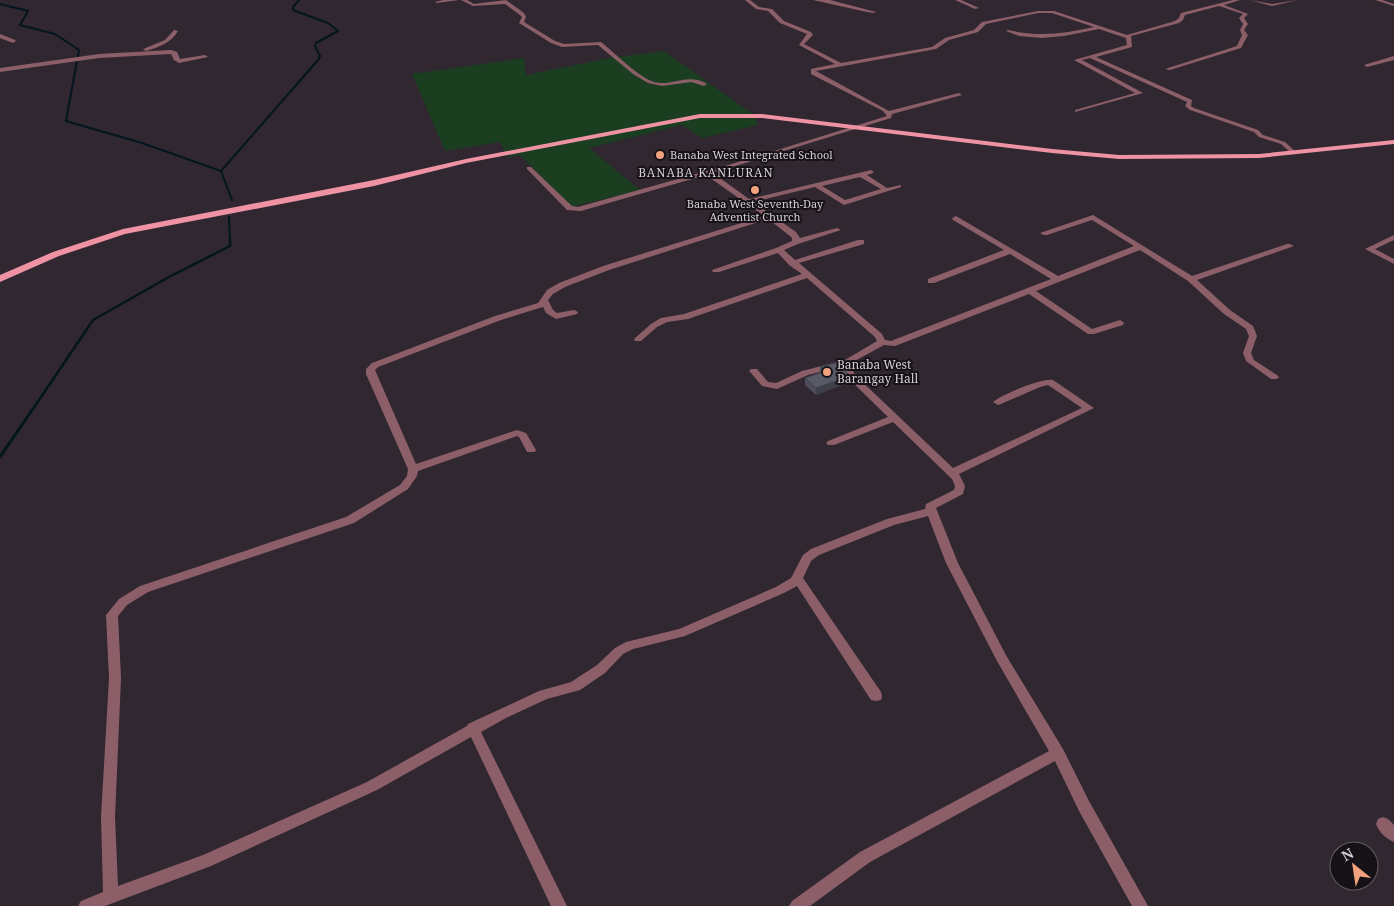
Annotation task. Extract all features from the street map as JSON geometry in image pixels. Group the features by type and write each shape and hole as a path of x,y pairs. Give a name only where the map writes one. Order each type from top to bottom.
{"main road":[{"path":"0,279 56,254 123,232 358,186 466,161 700,116 743,115 1119,157 1259,156 1394,142"}],"street":[{"path":"437,2 457,0"},
{"path":"463,0 473,5 504,1 522,14 524,17 521,22 558,45 599,43 639,76 653,84 687,80 704,84"},
{"path":"747,0 756,7 770,10 782,22 809,33 810,35 801,44 840,65"},
{"path":"815,0 831,1 854,9 874,12"},
{"path":"958,0 977,8"},
{"path":"959,95 888,113 813,73 813,70 934,48 947,38 976,31 989,22 1038,12 1052,12 1128,37 1177,22 1183,14 1238,0"},
{"path":"1251,0 1272,5 1296,0"},
{"path":"1377,0 1394,5"},
{"path":"1168,69 1239,47 1244,35 1242,30 1246,24 1241,18 1246,14 1220,5"},
{"path":"1008,31 1030,36 1068,35 1098,28"},
{"path":"123,55 159,46 173,36 176,31"},
{"path":"0,36 13,41"},
{"path":"1077,110 1140,93 1128,85 1077,60 1130,46 1128,37"},
{"path":"0,70 80,58 123,55 171,52 175,53 176,60 179,61 206,57"},
{"path":"1090,56 1190,101 1188,106 1192,109 1248,127 1261,136 1283,143 1293,152"},
{"path":"1367,65 1394,58"},
{"path":"529,168 573,209 630,195 856,129 886,119 890,115 888,113"},
{"path":"707,172 793,234 796,238 795,242"},
{"path":"748,201 871,172"},
{"path":"861,174 886,190"},
{"path":"816,185 841,202"},
{"path":"829,205 899,186"},
{"path":"863,197 872,203"},
{"path":"111,896 108,816 115,678 112,615 123,602 144,589 350,520 404,488 412,476 413,469 370,369 382,362 498,318 541,305 550,292 562,285 606,268 768,217"},
{"path":"1044,233 1093,217 1191,279 1227,312 1250,328 1253,336 1247,353 1250,361 1274,377"},
{"path":"956,218 1057,279"},
{"path":"716,270 779,250 795,242 837,230"},
{"path":"1392,240 1369,249 1394,262"},
{"path":"792,263 861,242"},
{"path":"1191,279 1290,246"},
{"path":"754,371 765,384 777,386 805,373 846,362 882,342 892,344 1140,247"},
{"path":"779,250 879,336 882,342"},
{"path":"931,281 1010,251"},
{"path":"638,339 659,321 674,317 685,317 807,275"},
{"path":"1030,291 1091,332 1120,323"},
{"path":"544,300 549,311 556,316 574,312"},
{"path":"846,362 852,377 952,473 960,486 959,492 930,508 952,563 1003,661 1058,753 1084,806 1140,906"},
{"path":"952,473 1090,408 1050,382 1037,385 998,402"},
{"path":"831,443 893,418"},
{"path":"413,469 517,433 524,435 531,450"},
{"path":"86,906 206,862 273,833 372,786 435,752 473,728 544,695 575,686 601,669 619,651 630,645 681,633 780,590 795,581 807,556 815,552 891,522 931,511"},
{"path":"797,577 876,696"},
{"path":"473,728 559,906"},
{"path":"797,906 865,857 1058,753"},
{"path":"1383,824 1394,835"}],"green space":[{"path":"664,51 754,115 758,125 702,138 682,125 589,148 640,190 572,207 520,155 507,157 500,142 445,151 412,74 524,58 526,75 610,58"}],"building":[{"path":"835,363 851,376 816,388 805,378 825,371 820,367"}],"waterway":[{"path":"221,171 318,60 320,56 315,46 316,43 338,31 328,23 293,10 293,7 299,0"},
{"path":"0,4 28,11 20,25 55,34 79,50 66,121 142,143 221,171"},
{"path":"221,171 232,200"},
{"path":"229,217 230,241"},
{"path":"31,412 93,320 169,277 230,246 230,241"},
{"path":"0,457 32,410"}],"place":[{"name":"Banaba West Integrated School","path":"660,155"},
{"name":"Banaba West Seventh-Day Adventist Church","path":"755,190"},
{"name":"Banaba West Barangay Hall","path":"827,372"}],"district":[{"name":"BANABA KANLURAN","path":"706,173"}]}
